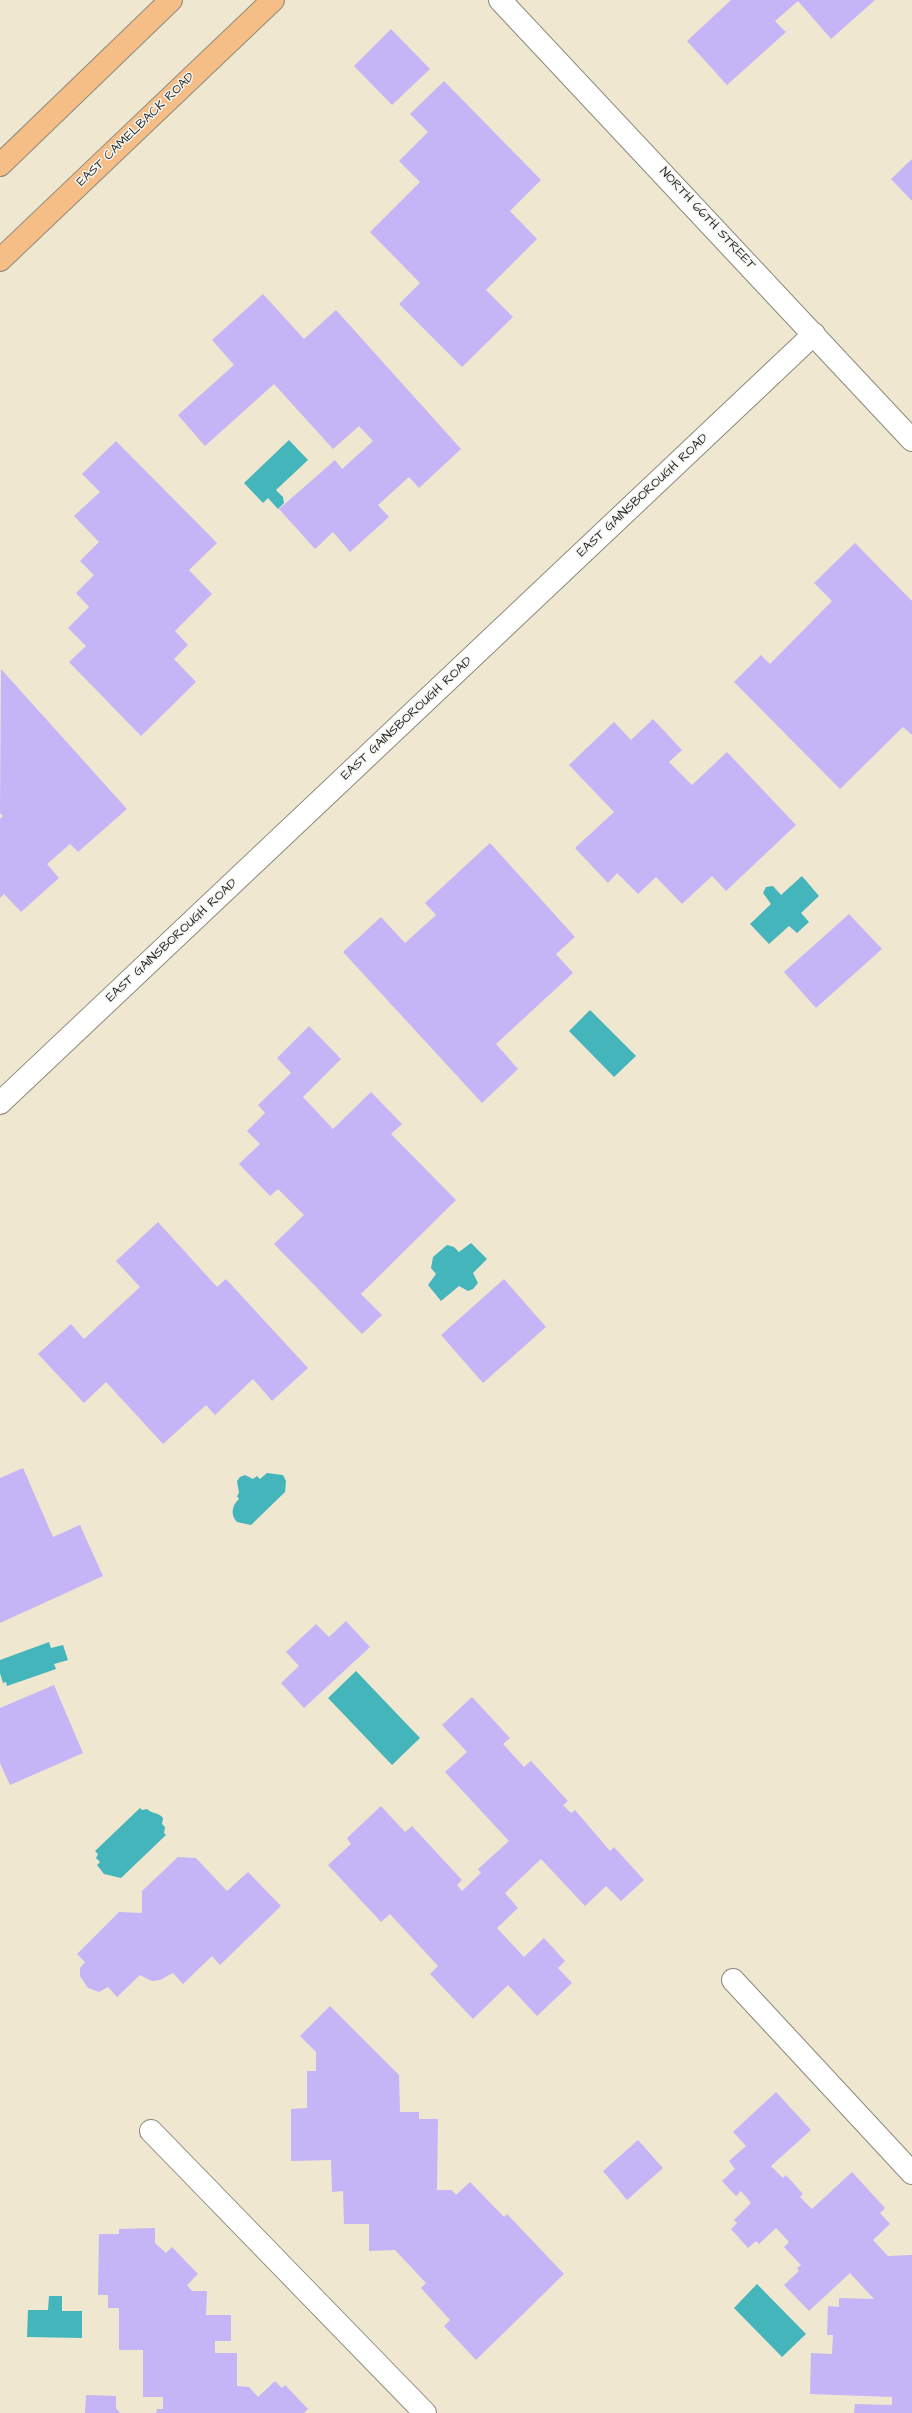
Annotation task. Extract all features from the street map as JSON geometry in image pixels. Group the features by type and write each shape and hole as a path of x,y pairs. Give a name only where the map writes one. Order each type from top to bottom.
{"main road":[{"path":"0,165 171,0"},
{"name":"EAST CAMELBACK ROAD","path":"0,260 273,0"}],"street":[{"name":"NORTH 66TH STREET","path":"500,0 912,440"},
{"name":"EAST GAINSBOROUGH ROAD","path":"0,1103 814,334"},
{"path":"733,1980 912,2173"},
{"path":"151,2131 425,2413"}],"water":[{"path":"289,440 308,460 276,490 283,497 284,503 278,509 268,498 263,503 244,483"},
{"path":"802,876 819,896 801,913 809,922 797,933 789,926 769,944 750,924 771,904 763,893 766,887 773,886 781,895"},
{"path":"590,1010 636,1056 614,1077 569,1031"},
{"path":"471,1243 487,1259 473,1273 478,1283 473,1289 468,1291 459,1286 441,1301 428,1285 436,1274 431,1268 433,1257 447,1245 454,1247 459,1252"},
{"path":"267,1473 283,1475 286,1481 285,1492 251,1525 237,1522 233,1516 233,1507 239,1499 237,1496 239,1493 237,1481 240,1477 245,1475 253,1479 257,1476 260,1479"},
{"path":"49,1642 51,1648 63,1645 68,1660 54,1664 56,1669 7,1686 6,1682 3,1683 0,1673 0,1660"},
{"path":"356,1671 420,1738 392,1765 328,1698"},
{"path":"140,1808 142,1810 147,1809 163,1818 162,1824 165,1827 164,1833 166,1835 121,1878 104,1874 97,1865 100,1862 96,1858 98,1854 95,1851"},
{"path":"757,2284 806,2334 782,2357 734,2308"},
{"path":"49,2296 62,2296 62,2311 82,2311 82,2338 27,2337 28,2310 48,2310"}],"building":[{"path":"731,0 875,0 831,39 798,1 775,21 786,32 727,85 687,41"},
{"path":"391,29 430,69 392,105 354,66"},
{"path":"444,81 541,180 510,211 537,239 486,290 513,317 462,367 399,304 420,283 370,232 420,182 399,161 428,132 410,114"},
{"path":"912,159 912,201 891,179"},
{"path":"263,294 304,339 336,310 461,449 419,488 409,477 378,505 389,517 350,552 333,532 315,549 279,509 335,460 342,469 373,441 359,426 333,449 274,384 205,446 178,415 234,365 212,340"},
{"path":"116,441 217,543 189,570 212,594 175,631 188,645 174,659 196,682 141,736 69,662 86,646 68,628 89,607 76,593 94,575 80,561 99,542 74,516 100,492 82,474"},
{"path":"855,543 912,601 912,735 903,727 840,789 734,682 761,655 770,664 832,601 814,583"},
{"path":"1,669 127,809 78,852 70,844 47,864 59,878 21,912 4,894 0,898 0,819 3,816 0,813"},
{"path":"653,719 682,750 669,762 692,785 727,752 796,825 726,891 712,876 682,904 656,877 638,894 617,873 608,883 575,848 614,812 569,765 614,722 631,740"},
{"path":"490,843 575,937 556,954 573,973 496,1044 518,1069 482,1103 343,952 381,917 405,943 436,915 425,903"},
{"path":"849,914 882,949 816,1008 784,972"},
{"path":"309,1026 341,1059 303,1097 333,1129 371,1092 402,1124 391,1134 456,1200 361,1294 382,1315 362,1334 274,1244 304,1215 278,1189 270,1196 239,1164 260,1144 247,1131 265,1113 258,1105 291,1073 277,1058"},
{"path":"158,1222 217,1287 226,1279 308,1368 272,1401 253,1379 215,1415 206,1405 163,1444 106,1382 84,1403 38,1354 71,1324 84,1339 140,1287 116,1261"},
{"path":"504,1279 546,1327 483,1383 441,1335"},
{"path":"23,1468 53,1537 80,1525 103,1576 0,1623 0,1478"},
{"path":"346,1621 370,1647 304,1708 281,1683 299,1666 286,1652 316,1624 329,1637"},
{"path":"54,1685 83,1753 10,1785 0,1763 0,1708"},
{"path":"472,1697 510,1738 503,1744 524,1767 531,1761 568,1801 563,1805 571,1813 575,1810 610,1851 614,1847 644,1880 621,1901 606,1886 585,1906 541,1859 505,1893 518,1908 497,1928 524,1957 544,1938 565,1961 558,1968 572,1983 537,2016 508,1985 473,2019 430,1974 438,1966 390,1914 381,1922 328,1865 351,1844 347,1838 381,1806 405,1832 412,1826 462,1880 457,1885 462,1891 481,1873 478,1869 509,1841 445,1772 467,1752 442,1725"},
{"path":"178,1857 196,1858 227,1891 248,1872 281,1906 220,1965 212,1956 183,1984 173,1973 160,1980 152,1981 140,1975 117,1997 108,1987 99,1992 88,1988 80,1976 80,1968 85,1962 77,1954 119,1912 142,1913 142,1891"},
{"path":"330,2006 399,2075 400,2112 419,2112 419,2119 438,2119 437,2190 452,2190 456,2195 470,2182 504,2217 507,2214 564,2274 476,2360 444,2326 450,2320 421,2288 426,2283 395,2250 369,2251 369,2224 344,2224 343,2191 332,2192 331,2160 291,2161 291,2109 307,2108 307,2071 316,2071 316,2052 300,2036"},
{"path":"776,2092 811,2130 771,2166 783,2178 786,2175 803,2194 800,2197 812,2209 852,2172 885,2208 880,2213 890,2224 873,2240 888,2256 912,2255 912,2413 854,2413 855,2404 892,2405 892,2397 810,2394 811,2353 832,2354 833,2335 827,2335 828,2306 839,2307 839,2298 874,2299 850,2273 809,2311 784,2285 799,2271 797,2268 801,2265 784,2247 789,2242 776,2228 759,2244 756,2241 748,2248 731,2229 737,2223 734,2220 751,2203 741,2191 736,2196 722,2181 735,2169 729,2161 746,2146 733,2132"},
{"path":"638,2140 663,2168 627,2200 603,2171"},
{"path":"155,2228 155,2243 166,2253 172,2247 198,2274 187,2285 192,2291 207,2291 206,2315 231,2315 231,2341 215,2341 215,2353 237,2353 237,2386 249,2387 258,2397 275,2381 282,2388 285,2385 308,2409 304,2413 156,2413 157,2409 163,2409 163,2397 143,2397 143,2350 119,2350 119,2308 108,2308 108,2295 98,2295 99,2234 119,2234 119,2229"},
{"path":"86,2395 116,2396 116,2408 120,2413 85,2413"}]}
